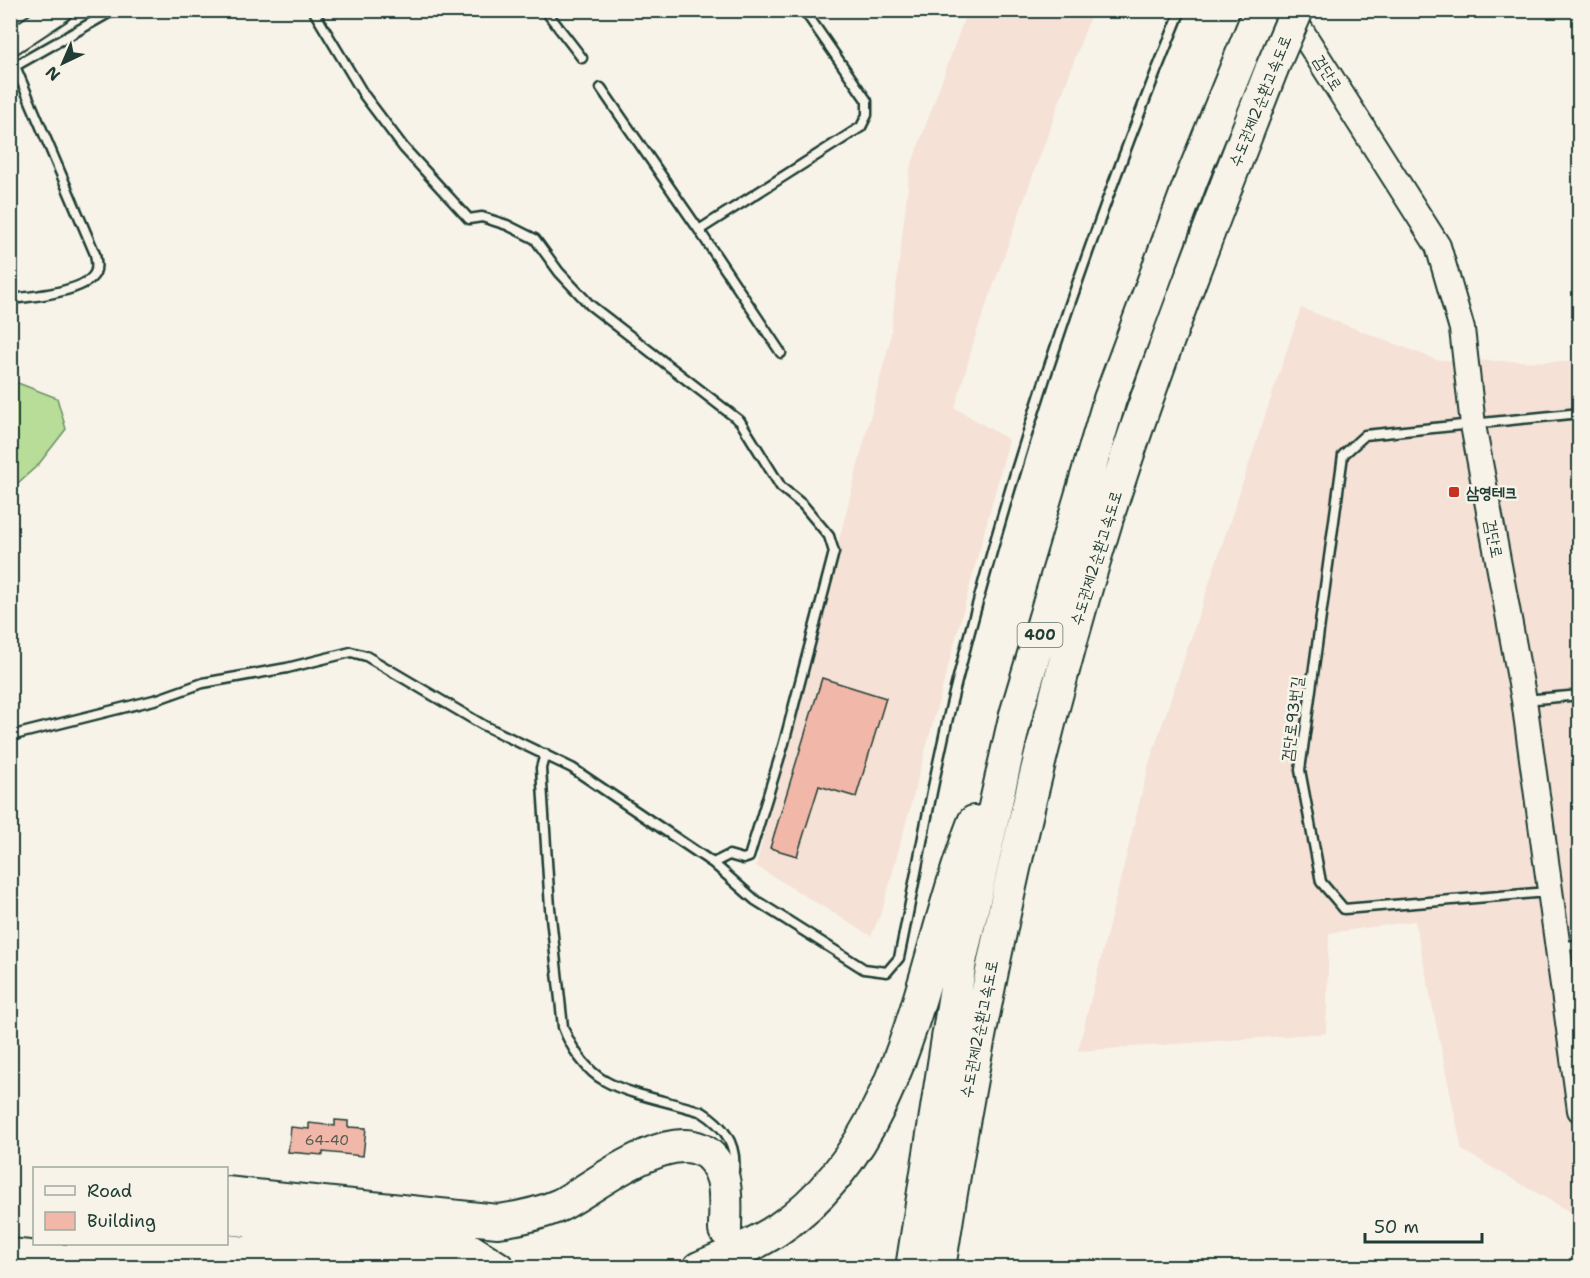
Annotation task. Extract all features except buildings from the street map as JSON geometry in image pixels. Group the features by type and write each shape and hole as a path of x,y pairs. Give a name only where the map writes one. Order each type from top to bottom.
{"highway":[{"name":"수도권제2순환고속도로","path":"939,1268 986,994 1012,864 1045,733 1106,521 1139,421 1272,68 1297,10"},
{"name":"수도권제2순환고속도로","path":"912,1268 950,1019 1015,718 1110,399 1155,272 1254,23"},
{"path":"699,1268 743,1249 779,1229 818,1194 845,1162 868,1126 900,1062 946,903 972,826 1015,718"},
{"path":"228,1193 498,1221 525,1218 558,1206 660,1149 688,1145 703,1150 714,1161 723,1179 725,1217"},
{"path":"228,1204 432,1226 498,1268"},
{"path":"228,1218 428,1238 487,1268"},
{"path":"228,1228 427,1251 470,1268"},
{"path":"10,1234 33,1238"},
{"path":"228,1238 428,1261 450,1268"},
{"path":"174,1245 387,1268"},
{"path":"10,1255 277,1268"},
{"path":"76,1260 96,1268"},
{"path":"76,1260 129,1268"}],"main road":[{"path":"10,43 60,10"},
{"name":"검단로","path":"1288,10 1438,246 1462,329 1473,425 1524,700 1552,891 1569,945 1580,1110"}],"lane":[{"path":"10,299 46,296 91,279 97,270 95,254 13,68 114,10"},
{"path":"313,10 364,95 397,140 469,219 482,217 507,225 535,239 559,272 590,305 664,359 740,421 782,487 803,506 829,536 834,552 784,743 748,857 743,859 729,855 713,863"},
{"path":"544,10 582,57"},
{"path":"699,230 861,127 867,114 867,101 804,10"},
{"path":"10,736 158,699 203,683 288,668 351,652 366,656 483,725 572,768 713,863 755,900 864,969 887,972 899,958 956,686 1037,408 1126,144 1181,10"},
{"path":"601,88 781,354"},
{"path":"1473,425 1580,413"},
{"name":"검단로93번길","path":"1473,425 1365,435 1342,455 1300,770 1321,882 1344,909 1552,891"},
{"path":"1524,700 1580,695"},
{"path":"545,754 541,768 550,908 563,1027 567,1037 589,1068 604,1081 702,1112 714,1120 734,1146 735,1165 725,1217"}],"shaded area":[{"path":"967,11 1092,11 976,334 955,408 1009,440 883,908 871,936 756,866 890,340 910,169"},
{"path":"1301,308 1437,360 1579,362 1579,1217 1462,1150 1415,921 1329,933 1326,1033 1078,1051 1149,764"}],"green space":[{"path":"10,380 57,398 66,429 38,465 11,489"}],"place":[{"name":"삼영테크","path":"1454,492"}]}
